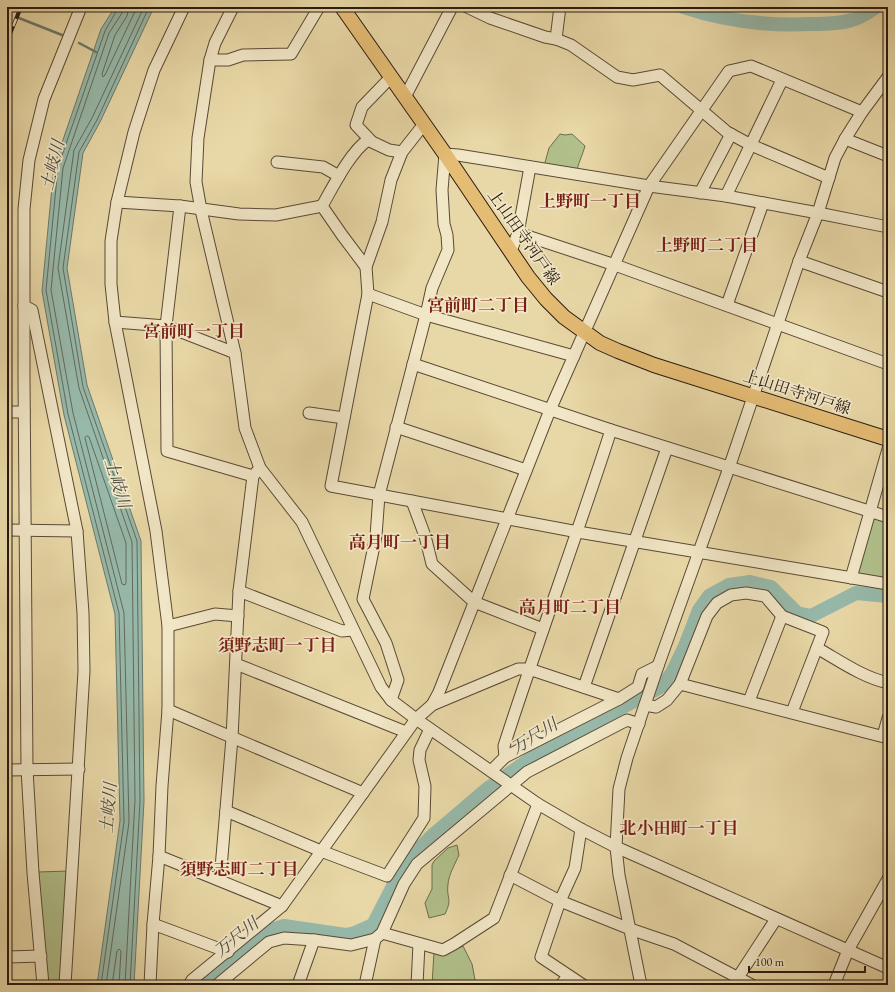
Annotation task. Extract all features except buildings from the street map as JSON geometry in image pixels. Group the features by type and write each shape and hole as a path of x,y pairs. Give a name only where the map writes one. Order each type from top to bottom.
{"main road":[{"name":"上山田寺河戸線","path":"342,7 445,154 528,277 546,299 564,317 600,343 654,365 888,439"}],"street":[{"path":"43,985 27,769 24,208 29,160 44,99 81,7"},
{"path":"150,985 168,710 168,626 156,531 115,322 111,284 111,241 117,202 134,132 154,70 184,7"},
{"path":"220,880 232,738 239,591 256,472 245,428 235,353 200,210 196,182 198,138 210,60 215,44 233,7"},
{"path":"210,60 228,60 243,55 291,54 318,7"},
{"path":"405,97 452,7"},
{"path":"467,7 490,18 571,45 617,77 633,80 660,75 701,111 731,134 751,145 829,178"},
{"path":"556,39 560,7"},
{"path":"432,705 439,692 550,410 649,186 729,71 751,66 862,112"},
{"path":"391,77 362,107 356,125 368,140 389,150 402,152"},
{"path":"641,985 619,875 616,847 619,789 644,705 799,261 818,213 836,158 845,139 862,112 888,77"},
{"path":"726,196 782,80"},
{"path":"424,124 402,152 391,180 382,222 366,267 368,294 331,486 578,532 888,584"},
{"path":"700,193 731,134"},
{"path":"845,139 888,156"},
{"path":"322,206 339,176 361,144 368,140"},
{"path":"390,700 398,680 386,643 363,599 376,536 379,495 432,288 448,250 444,224 442,190 445,154 530,166 649,186 726,196 888,227"},
{"path":"276,162 323,167 339,176"},
{"path":"511,251 518,232 530,166"},
{"path":"117,202 180,206 200,210 239,214 276,214 322,206"},
{"path":"727,305 763,203"},
{"path":"180,206 166,326 167,451 256,472 302,522 381,687 390,700 538,804 581,829 616,847 888,968"},
{"path":"322,206 342,236 366,267"},
{"path":"518,232 615,265 888,364"},
{"path":"799,261 888,292"},
{"path":"368,294 426,315 574,356"},
{"path":"24,306 32,310 77,531 83,613 84,671 65,985"},
{"path":"115,322 166,326 235,353"},
{"path":"413,364 728,468 888,518"},
{"path":"7,412 24,412"},
{"path":"309,413 344,418"},
{"path":"396,427 526,470"},
{"path":"505,757 504,746 529,669 578,532 611,430"},
{"path":"584,687 667,448"},
{"path":"851,578 888,449"},
{"path":"412,501 425,536 432,564 474,602 543,629"},
{"path":"7,530 77,531"},
{"path":"239,591 342,631 353,630"},
{"path":"644,705 656,707 667,700 680,684 707,616 717,603 731,595 746,593 765,596 782,616 823,632 792,712"},
{"path":"168,626 215,614 238,616"},
{"path":"748,701 782,616"},
{"path":"817,648 858,672 876,680 888,683"},
{"path":"236,664 406,732"},
{"path":"491,771 505,757 619,699 638,687 642,674 658,666"},
{"path":"189,985 192,980 228,952 282,906 406,732 416,719 432,705 518,670 529,669 619,699"},
{"path":"680,684 885,737 888,718"},
{"path":"168,710 363,793"},
{"path":"365,985 378,936 404,884 417,864 528,772 627,720 638,724"},
{"path":"226,811 321,851 387,876 424,818 425,786 419,760 420,750 430,729"},
{"path":"7,770 79,769"},
{"path":"217,985 269,942 284,938 351,945 378,936 443,950 454,944 494,918 538,804"},
{"path":"581,829 575,868 560,901 541,957 564,981 583,985"},
{"path":"159,856 282,906"},
{"path":"510,875 560,901 630,930 674,944 735,981 752,985"},
{"path":"834,985 848,950 888,879"},
{"path":"735,981 776,919"},
{"path":"153,924 228,952"},
{"path":"298,985 314,940"},
{"path":"417,985 419,944"},
{"path":"7,957 41,956"}],"green space":[{"path":"560,134 572,134 585,146 577,170 544,166 549,148"},
{"path":"873,516 888,521 888,580 856,575"},
{"path":"457,845 459,855 452,869 449,880 449,905 445,914 429,918 425,903 432,889 432,865 434,861 448,848"},
{"path":"69,871 61,985 46,985 38,872"},
{"path":"463,946 472,964 476,985 432,985 434,952 444,954"}],"water":[{"path":"115,7 154,7 100,122 83,153 67,268 87,385 141,541 144,801 134,985 97,985 120,821 115,614 64,415 42,291 54,166 101,29"}],"waterway":[{"name":"土岐川","path":"683,7 714,16 745,22 777,24 831,24 855,19 868,13 876,7"},
{"path":"19,18 62,35"},
{"path":"79,43 96,52"},
{"name":"万尺川","path":"207,985 212,978 268,931 284,926 346,935 355,933 373,925 405,863 433,835 487,789 546,748 662,686 672,673 685,646 699,610 709,596 729,585 750,582 771,587 797,613 811,616 856,593 888,596"}],"railway":[{"path":"7,41 21,7"}],"district":[{"name":"上野町一丁目","path":"590,201"},
{"name":"上野町二丁目","path":"707,245"},
{"name":"宮前町二丁目","path":"478,305"},
{"name":"宮前町一丁目","path":"194,331"},
{"name":"高月町一丁目","path":"400,542"},
{"name":"高月町二丁目","path":"570,607"},
{"name":"須野志町一丁目","path":"277,645"},
{"name":"北小田町一丁目","path":"679,828"},
{"name":"須野志町二丁目","path":"239,869"}]}
